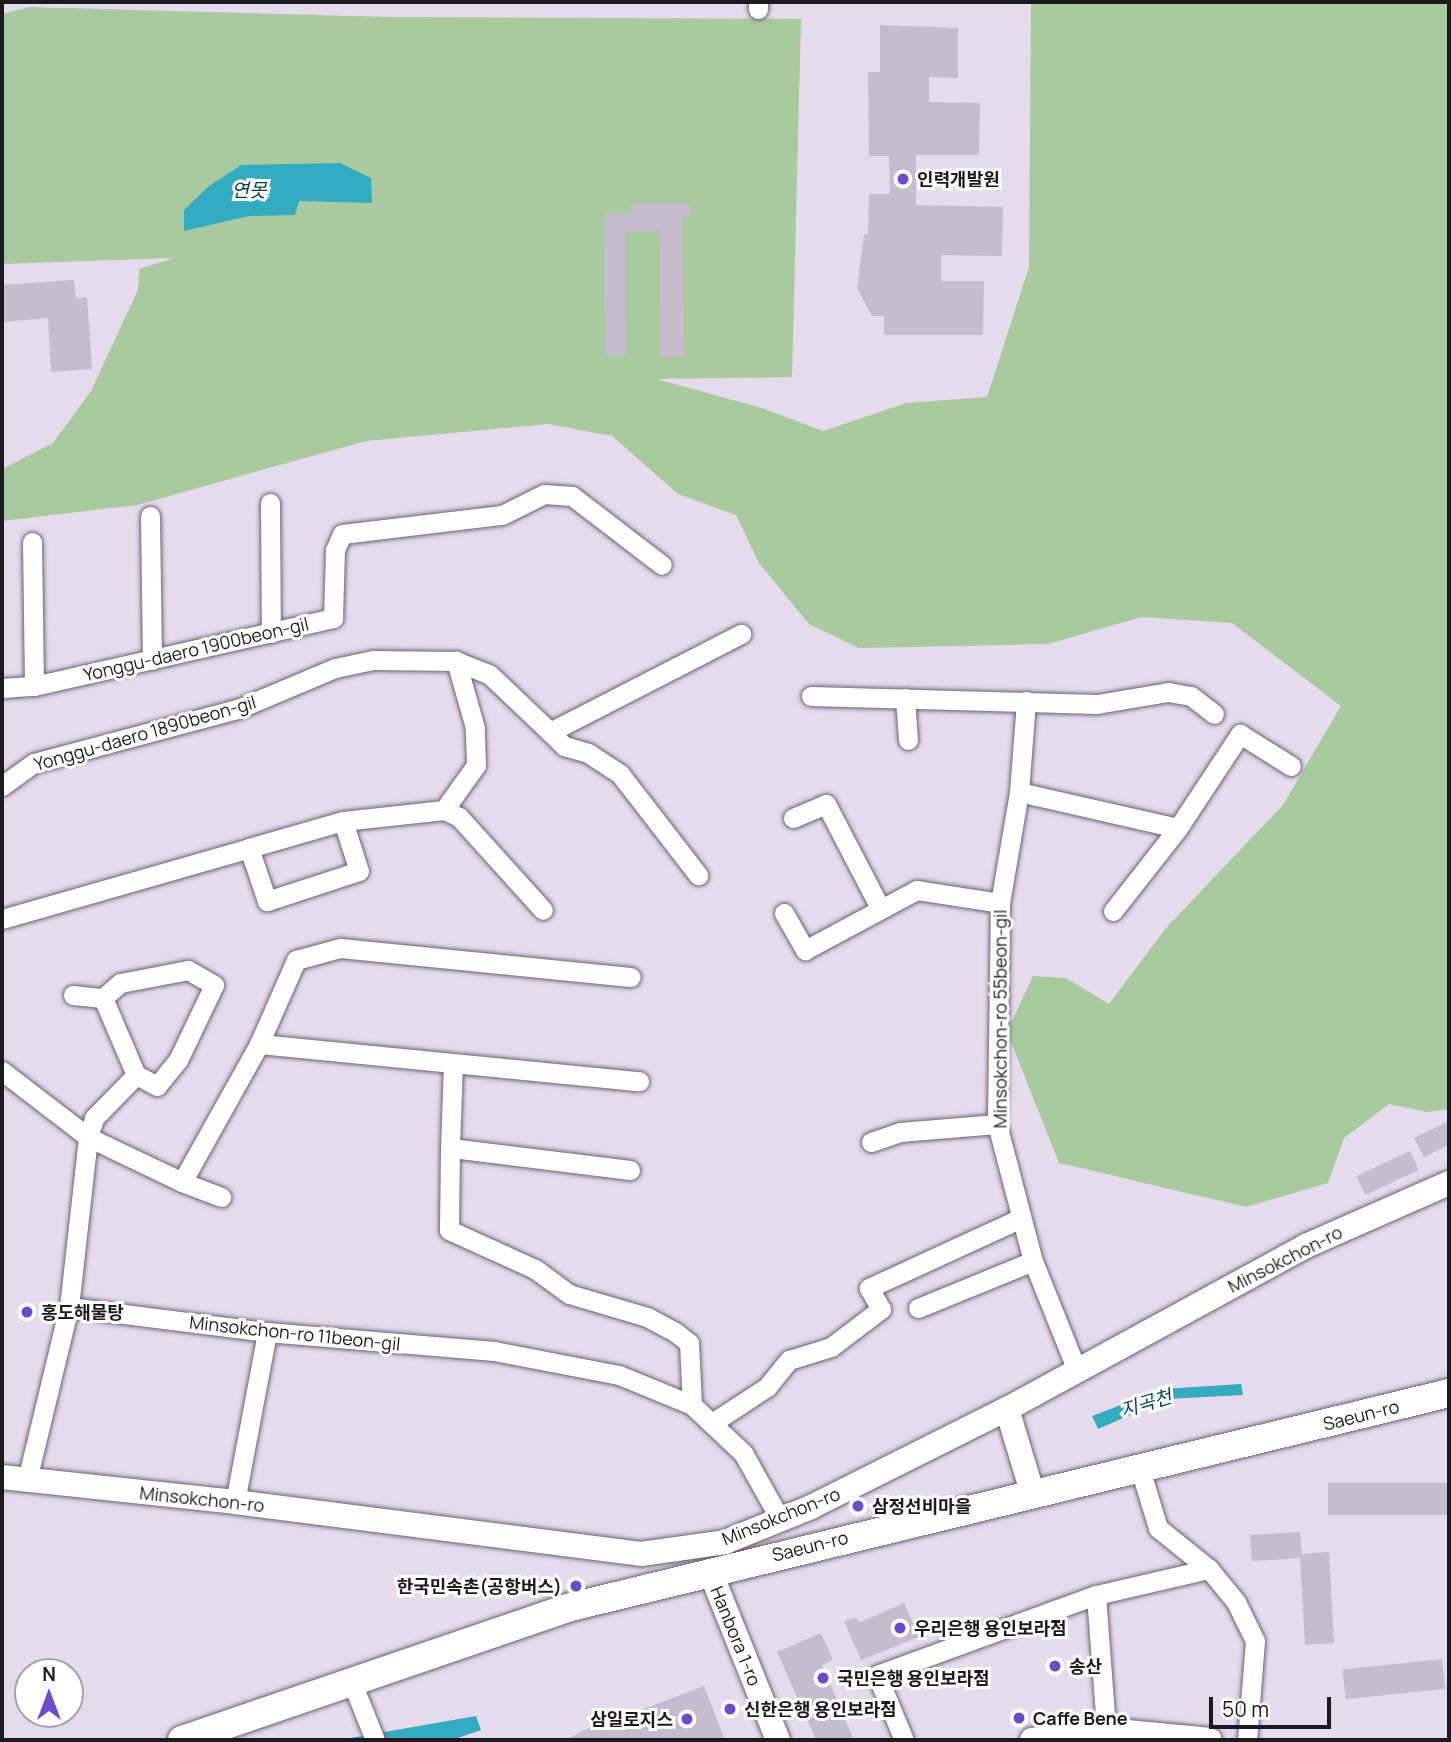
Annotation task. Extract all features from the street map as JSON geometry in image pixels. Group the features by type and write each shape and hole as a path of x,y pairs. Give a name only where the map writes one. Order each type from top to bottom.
{"main road":[{"name":"Saeun-ro","path":"181,1740 356,1694 467,1639 710,1571 1449,1393"}],"street":[{"name":"Yonggu-daero 1900beon-gil","path":"2,688 34,686 333,618 334,550 342,534 502,515 544,494 572,496 662,565"},
{"path":"270,503 271,633"},
{"path":"150,516 152,660"},
{"path":"32,542 34,686"},
{"path":"550,732 741,634"},
{"name":"Yonggu-daero 1890beon-gil","path":"2,786 34,763 240,708 335,668 374,660 456,661 489,674 564,746 588,753 620,774 698,875"},
{"path":"443,810 476,765 475,728 456,661"},
{"path":"811,696 1097,704 1168,692 1191,696 1213,714"},
{"path":"905,698 908,740"},
{"name":"Minsokchon-ro 55beon-gil","path":"1026,701 1019,792 1000,902 997,1124 1033,1261 1076,1368"},
{"path":"1113,911 1178,828 1240,734 1291,766"},
{"path":"1019,792 1178,828"},
{"path":"793,818 826,804 880,906"},
{"path":"2,919 343,821 443,810 459,817 543,910"},
{"path":"249,848 267,901 359,871 343,821"},
{"path":"784,913 804,950 880,906 917,890 1000,902"},
{"path":"182,1182 259,1044 296,960 340,948 631,977"},
{"path":"73,995 103,998 120,983 188,970 217,977 178,1060 158,1086 136,1075 103,998"},
{"path":"259,1044 639,1081"},
{"path":"453,1064 449,1230 535,1269 569,1294 647,1317 675,1332 689,1343 692,1405"},
{"path":"2,1071 88,1137 182,1182 221,1196"},
{"path":"27,1480 69,1307 88,1137 94,1118 136,1075"},
{"path":"871,1142 900,1132 997,1124"},
{"path":"450,1149 630,1170"},
{"name":"Minsokchon-ro","path":"2,1477 235,1502 641,1554 725,1542 780,1519 1007,1409 1076,1368 1306,1246 1449,1183"},
{"path":"712,1423 767,1387 789,1360 831,1347 881,1309 869,1288 1021,1218"},
{"path":"918,1308 1033,1261"},
{"name":"Minsokchon-ro 11beon-gil","path":"69,1307 267,1332 494,1351 619,1375 692,1405 744,1453 780,1519"},
{"path":"235,1502 267,1332"},
{"path":"1007,1409 1032,1492"},
{"path":"1140,1469 1158,1528 1209,1569 1236,1602 1255,1641 1247,1740"},
{"path":"904,1740 877,1675 1096,1595 1209,1569"},
{"name":"Hanbora 1-ro","path":"710,1571 778,1740"},
{"path":"1096,1595 1107,1735"},
{"path":"356,1694 375,1740"},
{"path":"1032,1740 1107,1735 1210,1740"}],"green space":[{"path":"1031,2 1449,2 1449,1109 1427,1112 1389,1104 1344,1138 1328,1183 1246,1207 1059,1163 1007,1032 1033,976 1066,978 1109,1004 1166,928 1283,805 1341,706 1232,623 1141,617 1048,644 859,648 809,624 759,563 736,515 678,494 612,436 548,424 366,441 137,505 2,521 2,469 53,443 91,391 138,290 139,269 174,258 2,264 2,14 29,7 387,17 801,19 792,377 657,379 765,409 823,431 906,403 987,397 1029,267"}],"water":[{"name":"연못","path":"340,163 371,178 372,203 299,201 295,215 249,216 184,231 184,210 209,186 241,165"},
{"name":"지곡천","path":"1241,1384 1243,1395 1167,1399 1098,1429 1092,1416 1163,1389"},
{"path":"476,1716 481,1730 452,1740 339,1740"}],"building":[{"name":"인력개발원","path":"880,25 958,28 958,78 929,77 929,102 980,103 979,155 916,155 916,205 1003,207 1002,256 941,255 941,281 984,281 983,335 884,335 884,316 872,316 857,288 864,234 868,234 869,194 890,194 889,156 869,156 868,72 880,72"},
{"path":"631,203 690,203 691,216 682,216 684,357 660,357 659,231 625,232 626,356 605,356 604,213 631,213"},
{"path":"74,280 76,298 87,297 92,369 51,372 48,318 2,322 2,285"},
{"path":"1449,1121 1449,1145 1424,1157 1414,1138"},
{"path":"1410,1151 1419,1170 1365,1195 1357,1176"},
{"path":"1328,1483 1449,1483 1449,1515 1328,1515"},
{"path":"1300,1532 1302,1554 1329,1552 1334,1643 1305,1645 1300,1558 1252,1561 1250,1535"},
{"path":"904,1603 919,1637 861,1660 844,1621 855,1618 860,1622"},
{"path":"821,1633 833,1660 822,1665 854,1740 816,1740 777,1652"},
{"path":"1442,1659 1445,1689 1346,1699 1343,1669"},
{"path":"704,1686 725,1740 566,1740 618,1712 620,1718"}],"place":[{"name":"인력개발원","path":"903,179"},
{"name":"홍도해물탕","path":"27,1312"},
{"name":"삼정선비마을","path":"858,1506"},
{"name":"한국민속촌(공항버스)","path":"576,1586"},
{"name":"우리은행 용인보라점","path":"900,1628"},
{"name":"송산","path":"1055,1666"},
{"name":"국민은행 용인보라점","path":"823,1678"},
{"name":"신한은행 용인보라점","path":"730,1709"},
{"name":"Caffe Bene","path":"1019,1718"},
{"name":"삼일로지스","path":"687,1719"}]}
